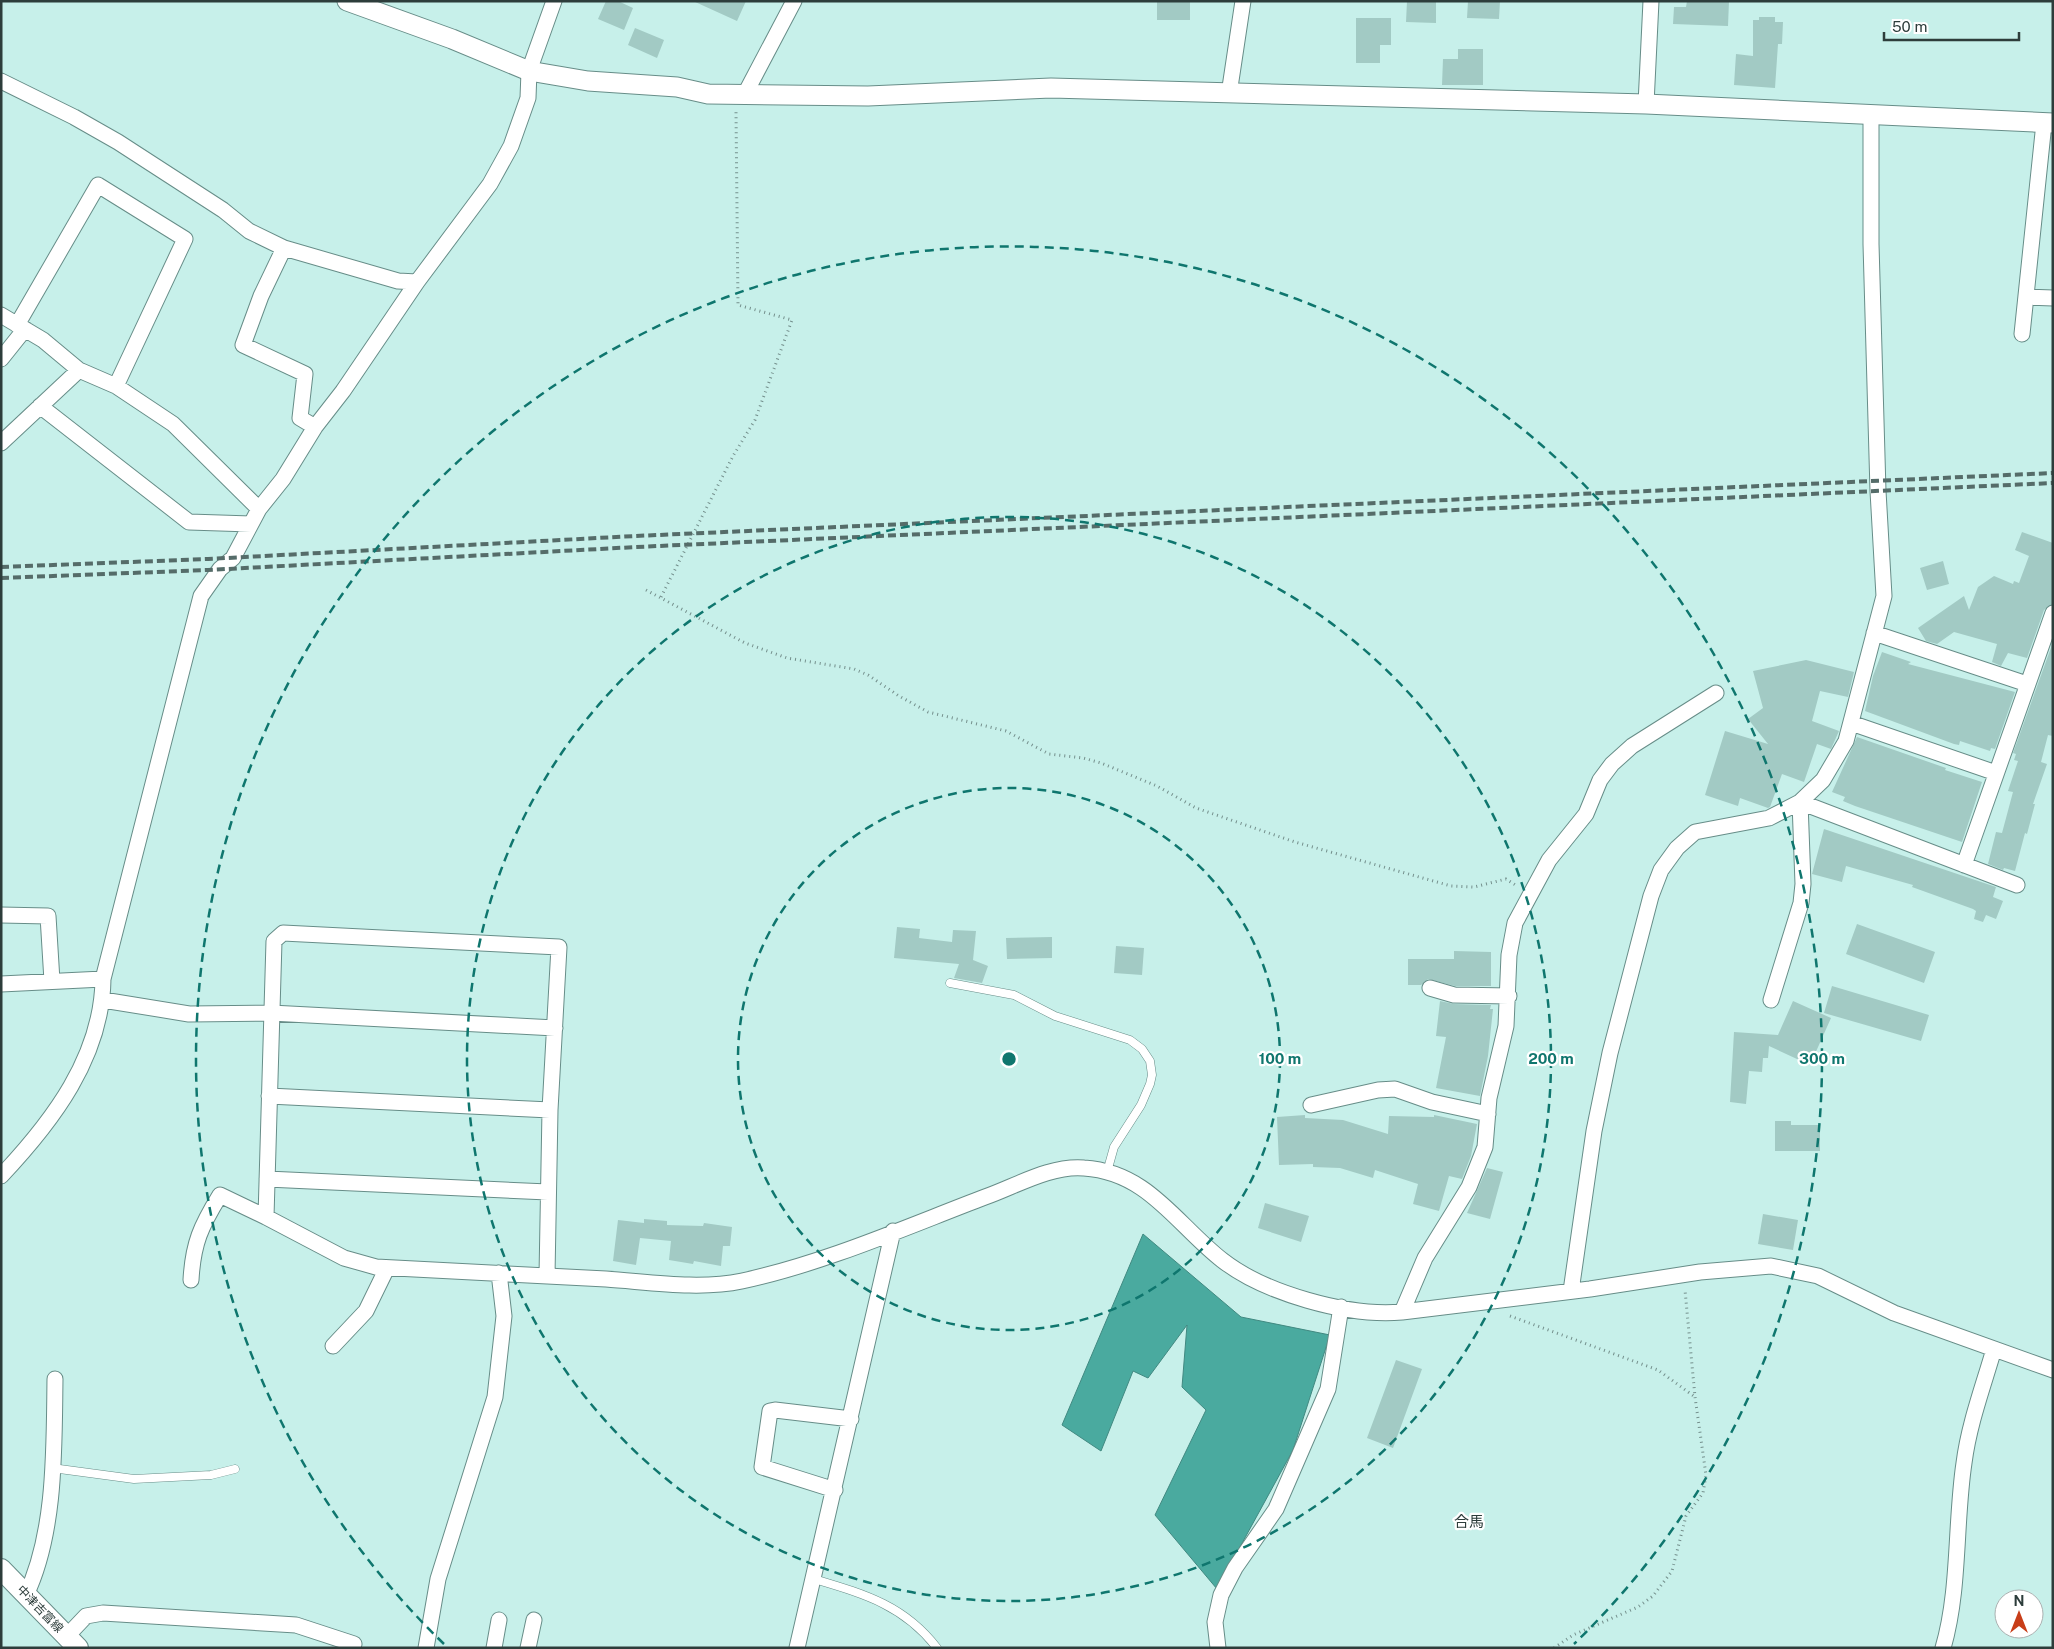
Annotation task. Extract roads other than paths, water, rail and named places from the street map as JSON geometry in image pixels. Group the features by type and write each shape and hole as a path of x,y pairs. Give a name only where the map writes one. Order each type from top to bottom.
{"main road":[{"name":"中津吉富線","path":"1,1569 72,1642"}],"street":[{"path":"347,1 452,39 529,71 588,81 677,88 708,94 868,96 1050,88 1646,104 2048,123 2022,334"},
{"path":"1,1176 36,1139 67,1095 86,1054 103,1000 103,979 201,596 220,569 233,558 260,509 283,479 315,427 344,391 417,282 490,184 512,146 528,98 529,71 554,1"},
{"path":"745,94 794,1"},
{"path":"1229,94 1243,1"},
{"path":"1646,104 1651,1"},
{"path":"1,81 74,117 118,142 223,210 250,231 284,248 398,281 417,282"},
{"path":"1571,1291 1594,1131 1610,1053 1651,896 1661,870 1677,848 1695,832 1769,818 1800,802 1823,780 1846,741 1884,596 1878,491 1871,244 1871,116"},
{"path":"1,359 21,327 98,185 185,239 116,386"},
{"path":"284,248 261,296 243,345 305,374 300,418 315,427"},
{"path":"2026,297 2053,298"},
{"path":"1,315 43,340 79,370 116,386 173,424 260,509"},
{"path":"1,443 79,370"},
{"path":"40,406 189,522 251,524"},
{"path":"1964,865 2053,613"},
{"path":"1874,633 2028,684"},
{"path":"1402,1312 1425,1258 1475,1175 1484,1148 1488,1114 1506,1026 1509,996 1510,939 1515,923 1530,899 1549,860 1586,814 1600,780 1612,764 1632,746 1716,693"},
{"path":"1851,723 1996,773"},
{"path":"1800,802 2017,885"},
{"path":"1771,1000 1801,903 1803,884 1800,802"},
{"path":"1,915 48,916 52,981"},
{"path":"266,1218 274,941 283,933 560,947 550,1110 547,1276"},
{"path":"1,984 103,979"},
{"path":"1430,988 1454,994 1509,996"},
{"path":"103,1000 189,1014 271,1013 555,1028"},
{"path":"1311,1105 1378,1090 1394,1089 1432,1102 1488,1114"},
{"path":"269,1096 550,1110"},
{"path":"191,1280 193,1252 206,1217 220,1195 344,1258 376,1267 684,1284 730,1283 782,1270 1056,1171 1073,1167 1107,1172 1126,1178 1148,1191 1208,1249 1247,1277 1272,1288 1341,1307 1370,1312 1402,1312 1759,1266 1801,1271 1818,1276 1894,1313 2053,1370"},
{"path":"267,1179 548,1192"},
{"path":"797,1648 835,1490 893,1231"},
{"path":"333,1346 366,1311 387,1268"},
{"path":"426,1648 438,1579 495,1397 504,1316 499,1273"},
{"path":"1218,1648 1215,1622 1221,1595 1235,1568 1276,1509 1328,1389 1334,1361 1341,1307"},
{"path":"1943,1648 1950,1607 1964,1462 1972,1423 1994,1349"},
{"path":"26,1595 35,1575 40,1557 52,1468 55,1380"},
{"path":"835,1490 762,1467 770,1411 851,1419"},
{"path":"72,1642 86,1616 103,1613 296,1625 354,1644"},
{"path":"494,1648 499,1620"},
{"path":"528,1648 534,1620"}],"lane":[{"path":"950,984 1014,996 1055,1016 1130,1040 1142,1049 1150,1061 1152,1075 1150,1084 1141,1104 1114,1147 1107,1172"},
{"path":"52,1468 134,1480 211,1475 235,1469"},
{"path":"814,1579 890,1605 918,1626 937,1648"}],"railway":[{"path":"1,567 208,559 635,536 2053,473"},
{"path":"1,578 208,570 636,547 2053,483"}],"district":[{"name":"合馬","path":"1469,1522"}]}
